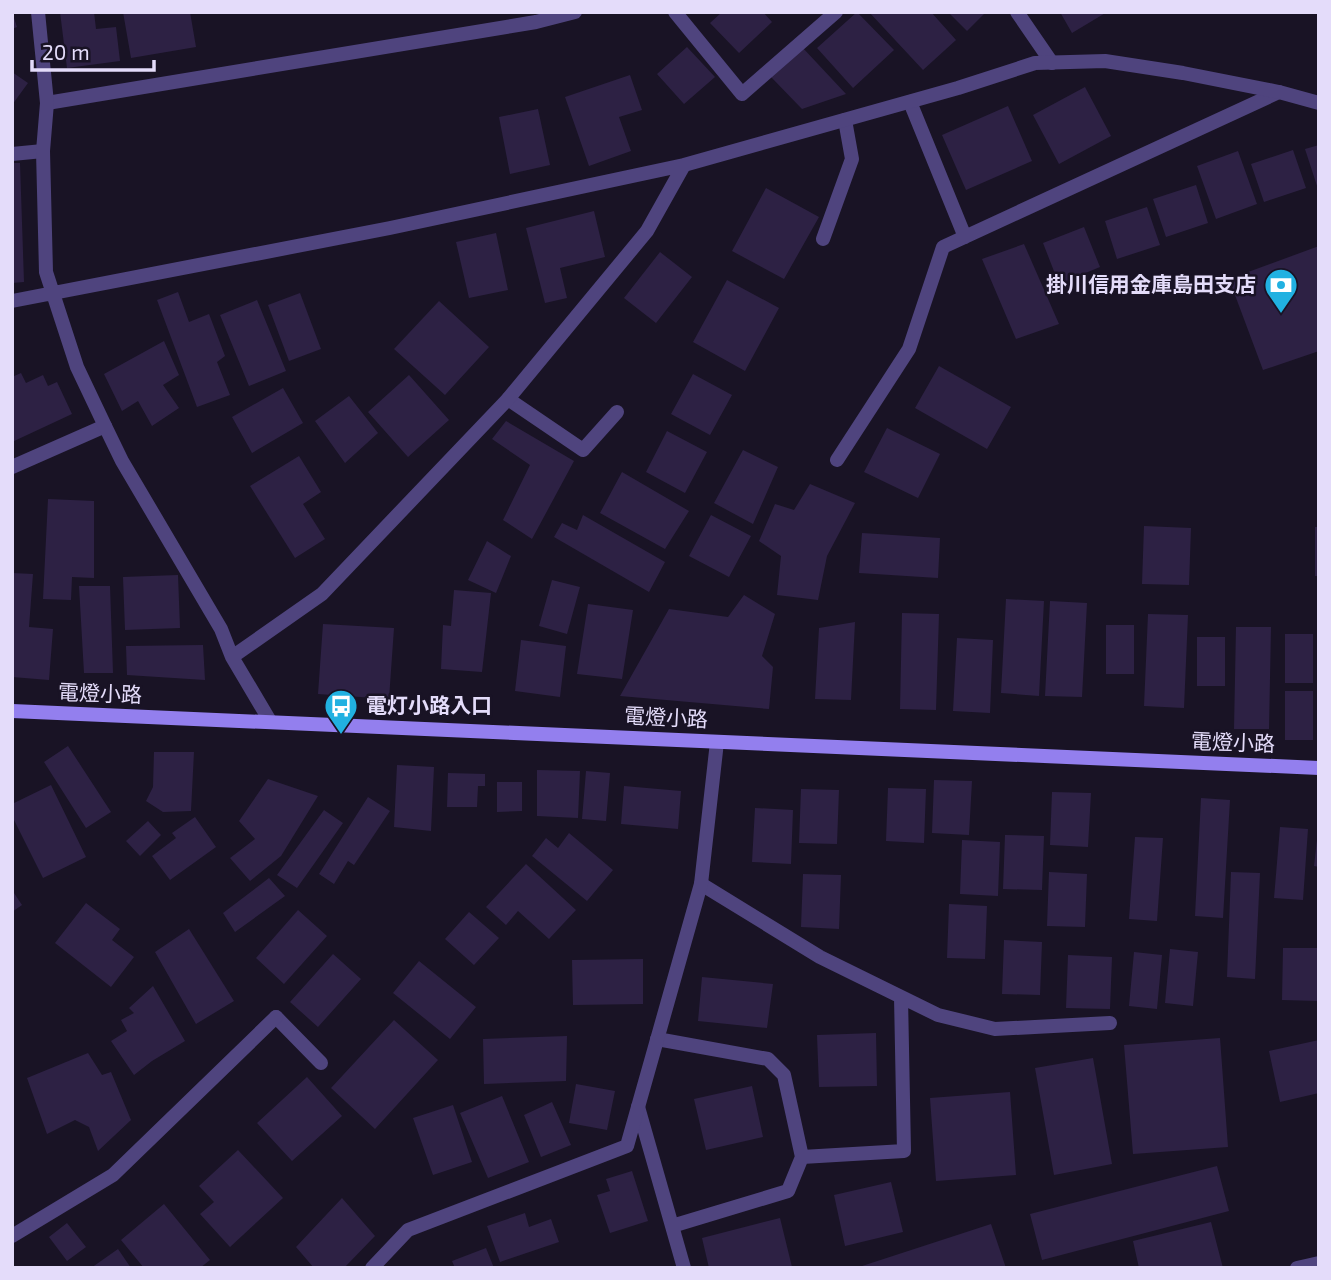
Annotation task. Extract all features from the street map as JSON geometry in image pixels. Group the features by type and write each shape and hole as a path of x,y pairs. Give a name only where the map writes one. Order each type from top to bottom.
{"street":[{"path":"37,12 47,103 43,151 46,272 77,367 122,461 221,629 232,657 270,721"},
{"path":"47,103 536,22 575,12"},
{"path":"675,12 741,94 836,12"},
{"path":"1017,12 1052,62"},
{"path":"12,301 390,228 684,166 910,102 1035,63 1105,61 1183,73 1279,92 1319,103"},
{"path":"837,460 909,349 943,247 1279,92"},
{"path":"910,102 965,237"},
{"path":"823,239 852,159 845,120"},
{"path":"12,154 43,151"},
{"path":"232,657 322,594 508,399 647,231 684,166"},
{"path":"508,399 583,450 617,412"},
{"path":"12,467 105,426"},
{"name":"電燈小路","path":"12,711 1319,768"},
{"path":"372,1268 408,1230 627,1146 701,884 717,742"},
{"path":"701,884 820,957 938,1015 995,1029 1110,1023"},
{"path":"802,1157 904,1151 901,997"},
{"path":"12,1236 113,1175 276,1017 321,1063"},
{"path":"657,1039 768,1059 784,1075 802,1157 788,1191 672,1226"},
{"path":"638,1107 684,1268"},
{"path":"1297,1268 1319,1263"}],"building":[{"path":"12,12 17,27 12,29"},
{"path":"60,12 94,12 96,29 116,27 120,61 67,68"},
{"path":"123,12 190,12 196,47 131,58"},
{"path":"722,12 763,12 772,22 739,53 710,23"},
{"path":"857,12 894,50 853,88 817,48"},
{"path":"869,12 931,12 956,40 923,70"},
{"path":"948,12 986,12 967,31"},
{"path":"1060,12 1107,12 1072,33"},
{"path":"687,47 715,77 684,104 657,74"},
{"path":"802,47 846,94 802,109 771,77"},
{"path":"12,72 28,83 12,105"},
{"path":"630,75 642,110 619,117 631,151 589,166 565,97"},
{"path":"1085,87 1111,136 1059,164 1033,115"},
{"path":"1008,106 1032,161 966,190 942,135"},
{"path":"538,109 550,165 510,174 499,117"},
{"path":"1319,145 1319,189 1318,189 1305,149"},
{"path":"1293,150 1306,188 1264,202 1251,164"},
{"path":"1238,151 1257,204 1216,219 1197,166"},
{"path":"12,163 20,163 24,282 12,283"},
{"path":"1196,185 1208,223 1166,237 1153,199"},
{"path":"766,188 819,217 784,279 732,251"},
{"path":"1147,207 1160,245 1117,259 1105,221"},
{"path":"594,211 605,257 560,268 567,298 545,303 526,228"},
{"path":"1084,227 1100,267 1059,284 1043,243"},
{"path":"496,233 508,290 469,298 456,242"},
{"path":"1024,244 1059,324 1016,339 982,259"},
{"name":"掛川信用金庫島田支店","path":"1319,246 1319,351 1263,370 1229,279"},
{"path":"660,252 692,277 656,323 624,298"},
{"path":"727,280 779,308 745,371 693,342"},
{"path":"178,292 189,322 209,314 225,356 217,362 230,395 197,407 157,300"},
{"path":"300,293 321,349 289,361 268,305"},
{"path":"257,300 286,371 249,386 220,315"},
{"path":"439,301 489,347 445,395 394,349"},
{"path":"164,341 179,375 163,385 179,408 152,426 138,401 122,411 104,374"},
{"path":"939,366 1011,407 987,449 915,408"},
{"path":"21,373 26,383 43,375 48,386 57,382 72,414 12,442 12,377"},
{"path":"693,374 732,395 710,435 671,414"},
{"path":"409,375 449,420 408,457 368,412"},
{"path":"283,388 303,423 252,453 232,417"},
{"path":"349,396 378,433 345,463 315,421"},
{"path":"506,421 574,461 532,539 503,520 530,465 492,439"},
{"path":"887,428 940,454 918,498 864,472"},
{"path":"667,431 707,452 685,493 646,472"},
{"path":"743,450 778,467 753,524 714,503"},
{"path":"299,456 321,492 303,504 325,539 295,558 250,486"},
{"path":"622,472 689,511 665,549 600,513"},
{"path":"810,484 855,503 827,556 818,600 777,595 781,556 759,541 775,504 794,510"},
{"path":"48,499 94,501 94,578 72,577 71,600 43,599"},
{"path":"583,515 665,562 649,592 554,537 562,523 577,530"},
{"path":"711,515 751,536 729,577 689,556"},
{"path":"1144,526 1191,528 1189,585 1142,584"},
{"path":"1315,527 1319,527 1319,576 1315,576"},
{"path":"862,533 940,538 938,578 859,573"},
{"path":"487,541 511,556 496,593 468,580"},
{"path":"12,573 33,574 29,627 53,629 49,680 12,677"},
{"path":"178,575 180,628 125,630 123,577"},
{"path":"552,580 580,587 567,634 539,626"},
{"path":"79,586 110,586 113,673 84,673"},
{"path":"454,590 491,593 482,672 441,669 443,625 451,626"},
{"path":"744,595 775,614 762,656 773,667 769,709 620,696 669,609 728,617"},
{"path":"1006,599 1044,601 1039,696 1001,693"},
{"path":"1050,601 1087,603 1082,697 1045,696"},
{"path":"588,604 633,610 622,679 577,674"},
{"path":"902,613 939,614 936,710 900,709"},
{"path":"1148,614 1188,615 1184,708 1144,706"},
{"path":"855,622 851,700 815,699 819,628"},
{"path":"323,624 394,628 389,699 318,694"},
{"path":"1106,625 1134,625 1134,674 1106,674"},
{"path":"1236,627 1271,627 1269,729 1234,729"},
{"path":"1285,634 1313,634 1313,683 1285,683"},
{"path":"1197,637 1225,637 1225,686 1197,686"},
{"path":"957,638 993,640 990,713 953,711"},
{"path":"521,640 566,646 560,697 515,691"},
{"path":"203,645 205,680 127,675 126,646"},
{"path":"1285,691 1313,691 1313,740 1285,740"},
{"path":"68,746 111,812 86,828 44,762"},
{"path":"154,752 194,752 191,811 163,812 146,801 153,787"},
{"path":"397,765 434,767 431,831 394,827"},
{"path":"537,770 580,771 578,818 537,816"},
{"path":"586,771 610,773 606,821 582,819"},
{"path":"448,773 485,774 485,786 478,786 477,807 447,807"},
{"path":"268,779 318,796 281,856 250,881 230,858 255,839 239,821"},
{"path":"934,780 972,781 969,835 932,833"},
{"path":"497,782 522,782 522,811 497,812"},
{"path":"51,785 86,857 43,878 12,816 12,804"},
{"path":"624,786 681,791 678,829 621,824"},
{"path":"888,788 926,789 924,843 886,841"},
{"path":"801,789 839,790 837,844 799,843"},
{"path":"1052,792 1091,793 1088,847 1050,845"},
{"path":"368,797 390,811 354,865 348,861 334,884 319,874"},
{"path":"1201,798 1230,800 1223,918 1195,916"},
{"path":"755,808 793,810 791,864 752,862"},
{"path":"324,810 343,823 297,888 277,875"},
{"path":"195,817 216,847 170,880 152,856 176,838 172,833"},
{"path":"148,821 161,835 140,856 126,841"},
{"path":"1280,827 1308,829 1303,900 1274,898"},
{"path":"569,833 613,870 587,901 532,856 546,838 558,848"},
{"path":"1005,835 1044,836 1042,890 1003,889"},
{"path":"1135,837 1163,838 1157,921 1129,919"},
{"path":"962,840 1000,842 998,896 960,894"},
{"path":"1319,840 1319,867 1314,866"},
{"path":"526,864 576,910 549,939 518,911 506,925 486,907"},
{"path":"1049,872 1087,874 1085,927 1047,926"},
{"path":"1231,872 1260,873 1255,979 1227,977"},
{"path":"803,874 841,875 839,929 801,927"},
{"path":"269,878 285,896 235,932 223,913"},
{"path":"12,890 22,905 12,912"},
{"path":"86,903 120,929 112,940 134,957 111,987 55,943"},
{"path":"949,904 987,906 985,959 947,958"},
{"path":"298,910 327,936 284,984 256,958"},
{"path":"469,912 499,938 474,965 445,939"},
{"path":"189,929 234,1001 196,1024 155,952"},
{"path":"1004,940 1042,942 1040,995 1002,994"},
{"path":"1283,948 1319,948 1319,1001 1282,1000"},
{"path":"1170,949 1198,952 1193,1006 1165,1003"},
{"path":"1134,952 1162,955 1157,1009 1129,1006"},
{"path":"333,954 361,979 318,1027 290,1002"},
{"path":"1068,955 1112,957 1110,1009 1066,1008"},
{"path":"643,959 643,1004 573,1005 572,960"},
{"path":"419,961 476,1007 450,1039 393,993"},
{"path":"702,977 773,984 767,1028 698,1021"},
{"path":"153,986 185,1041 134,1075 111,1041 127,1031 121,1020 134,1013 129,1008"},
{"path":"394,1020 438,1060 375,1129 331,1088"},
{"path":"876,1033 877,1086 819,1087 817,1035"},
{"path":"567,1036 566,1081 484,1084 483,1039"},
{"path":"1220,1038 1228,1147 1133,1154 1124,1045"},
{"path":"1319,1040 1319,1093 1280,1102 1269,1051"},
{"path":"88,1053 102,1075 111,1072 131,1120 98,1151 89,1127 75,1120 47,1134 27,1078"},
{"path":"1093,1058 1112,1164 1054,1175 1035,1068"},
{"path":"307,1077 342,1116 292,1161 257,1123"},
{"path":"576,1084 615,1091 607,1130 569,1123"},
{"path":"752,1086 763,1137 706,1150 694,1099"},
{"path":"1010,1092 1016,1175 936,1181 930,1098"},
{"path":"502,1096 529,1162 488,1178 460,1113"},
{"path":"552,1102 571,1145 541,1157 524,1115"},
{"path":"453,1105 472,1162 433,1175 413,1118"},
{"path":"238,1150 283,1198 230,1247 200,1214 214,1202 199,1186"},
{"path":"1217,1166 1229,1211 1042,1260 1030,1214"},
{"path":"632,1171 648,1221 610,1233 597,1195 610,1191 606,1179"},
{"path":"891,1182 903,1232 845,1246 834,1195"},
{"path":"342,1198 375,1236 344,1268 314,1268 296,1247"},
{"path":"164,1204 210,1260 200,1268 144,1268 121,1240"},
{"path":"525,1213 529,1227 551,1219 559,1242 500,1262 487,1226"},
{"path":"780,1218 792,1267 709,1268 702,1238"},
{"path":"1211,1222 1223,1268 1139,1268 1133,1241"},
{"path":"67,1223 86,1247 67,1261 49,1237"},
{"path":"991,1224 1006,1268 859,1267"},
{"path":"486,1248 494,1268 455,1268 452,1261"},
{"path":"118,1249 131,1268 91,1268"}],"place":[{"name":"掛川信用金庫島田支店","path":"1281,315"},
{"name":"電灯小路入口","path":"341,736"}]}
